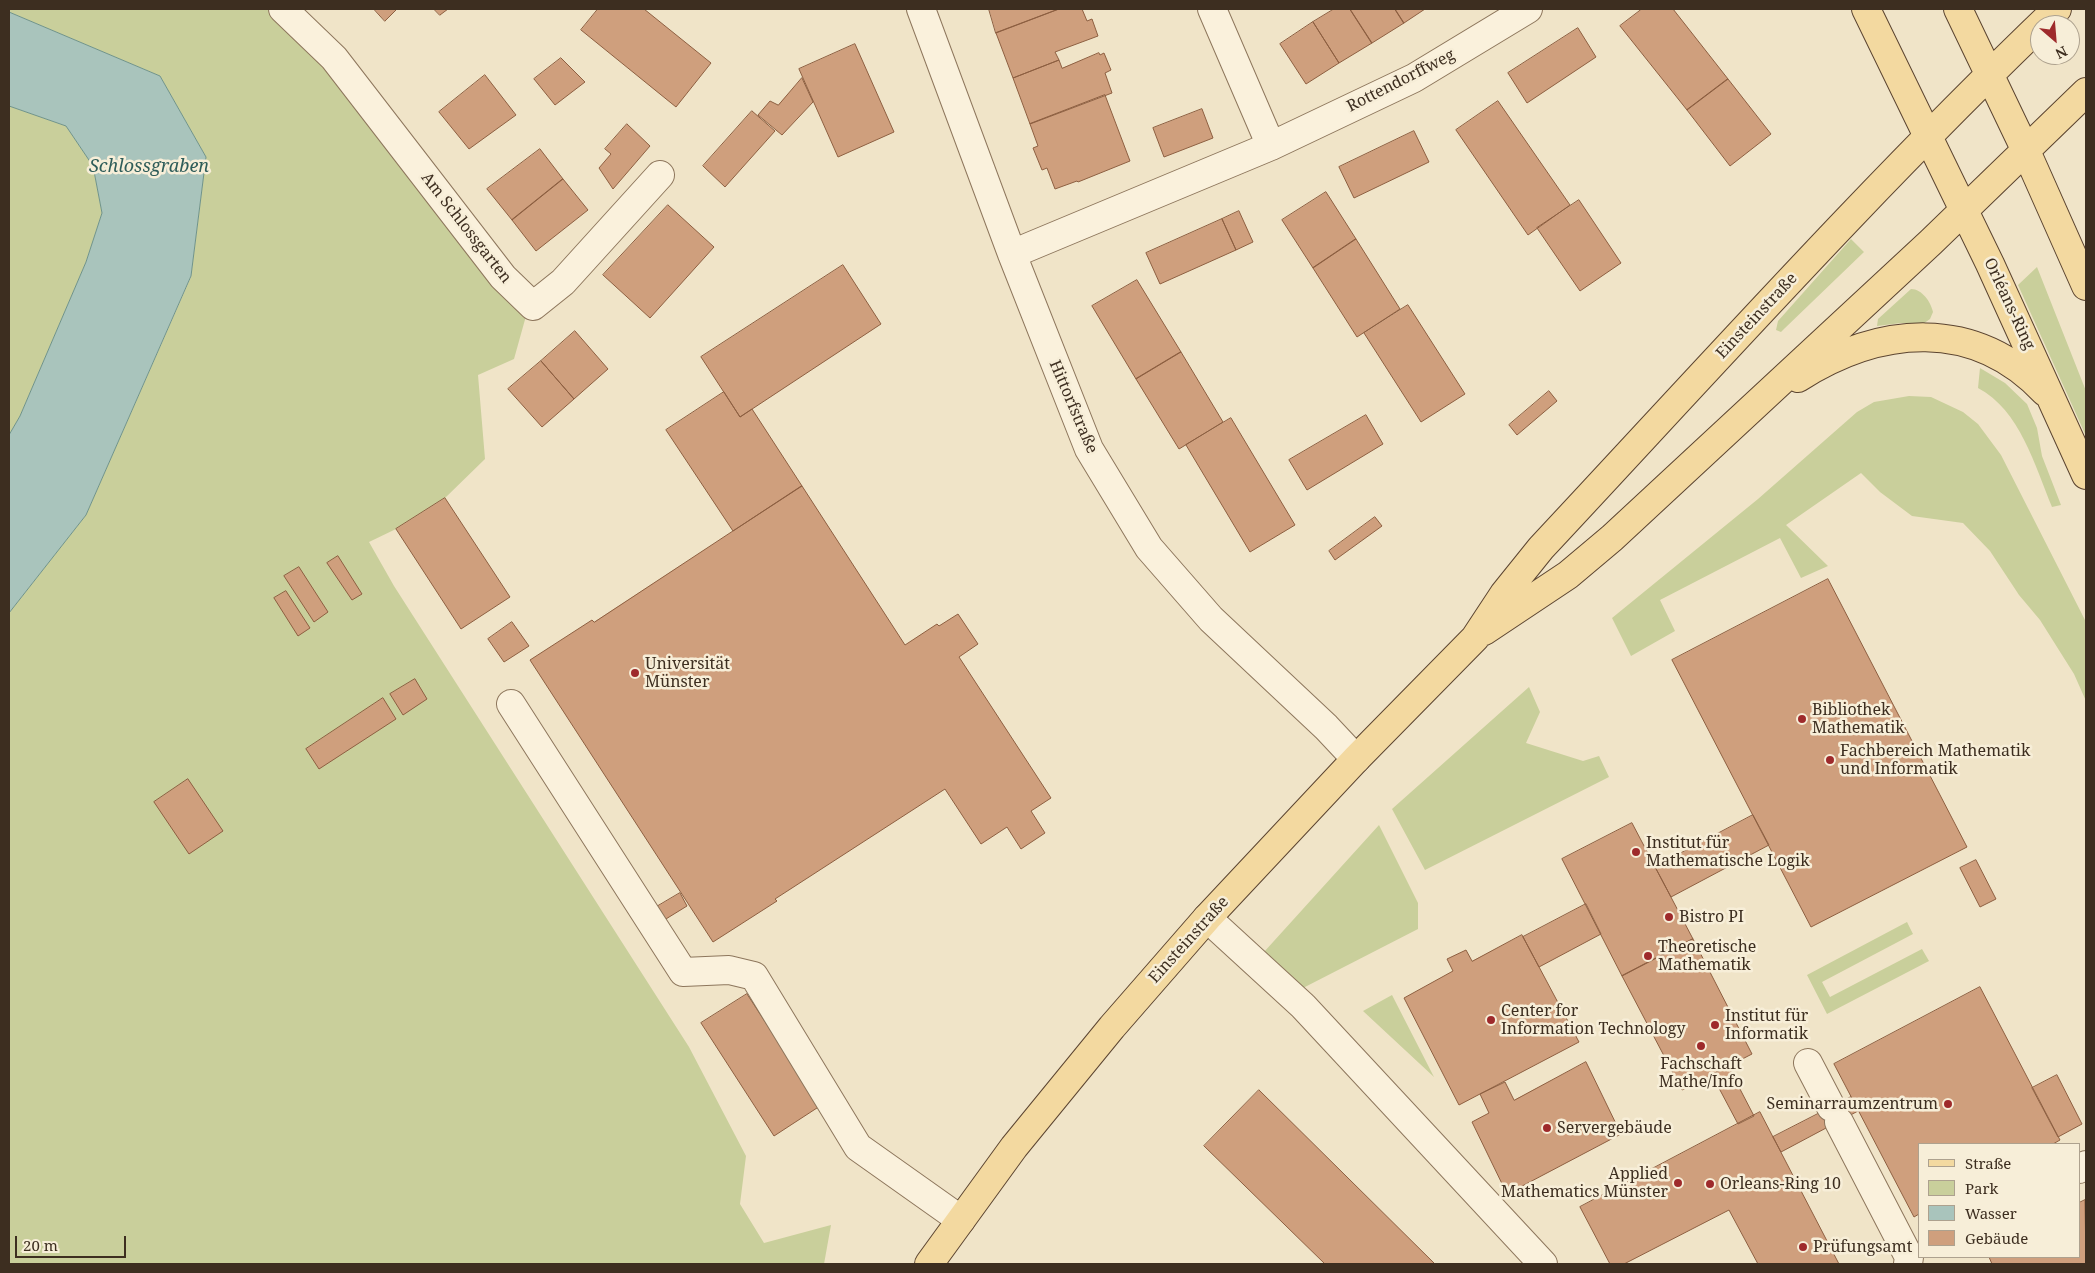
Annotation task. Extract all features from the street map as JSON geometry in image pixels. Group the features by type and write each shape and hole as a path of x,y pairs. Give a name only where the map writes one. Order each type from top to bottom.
{"main road":[{"name":"Orléans-Ring","path":"1866,9 1965,209 2055,402 2086,475"},
{"path":"1958,9 2026,151 2086,286"},
{"name":"Einsteinstraße","path":"929,1264 1014,1148 1112,1027 1207,918 1356,759 1475,638 1504,594 1541,548 1829,238 1929,134 2057,9"},
{"name":"Einsteinstraße","path":"1475,638 1560,580 1612,538 1965,209 2086,92"},
{"path":"1753,407 1809,371 1837,358 1867,347 1916,336 1935,336 1972,343 1994,353 2012,363 2032,378 2055,402"}],"street":[{"name":"Am Schlossgarten","path":"283,9 334,58 503,277 533,306 563,282 660,175"},
{"name":"Hittorfstraße","path":"921,9 1012,254 1088,449 1149,548 1211,619 1326,726 1356,759"},
{"path":"1212,9 1270,146"},
{"name":"Rottendorffweg","path":"1012,254 1270,146 1414,78 1528,9"},
{"path":"511,704 682,972 729,970 754,976 858,1147 961,1220"},
{"path":"1207,918 1303,1006 1543,1264"},
{"path":"1808,1063 1912,1258"}],"green space":[{"path":"9,9 268,9 332,68 526,316 514,359 478,375 485,459 445,498 396,529 369,542 394,586 689,1047 746,1156 740,1204 764,1243 831,1225 824,1264 9,1264 9,613 86,515 191,277 206,157 160,76 9,12"},
{"path":"9,106 66,126 93,166 102,213 86,262 20,416 9,435"},
{"path":"1851,239 1864,252 1781,332 1776,330 1778,321"},
{"path":"2037,267 2086,391 2086,436 2018,285"},
{"path":"1911,289 1919,291 1928,300 1933,312 1930,319 1923,324 1901,323 1877,326 1878,319"},
{"path":"1980,368 2005,383 2027,404 2037,428 2042,456 2061,505 2052,507 2024,440 2005,410 1993,398 1978,388"},
{"path":"1909,396 1931,397 1963,412 1978,424 2001,455 2086,622 2086,701 2074,674 2040,620 2019,595 1990,551 1963,523 1912,516 1880,492 1861,473 1786,525 1828,566 1801,578 1780,538 1660,600 1675,631 1631,656 1612,618 1758,499 1857,412 1874,402"},
{"path":"1529,687 1540,712 1526,743 1583,761 1599,756 1609,777 1425,870 1392,809"},
{"path":"1379,825 1418,903 1418,929 1303,988 1264,952"},
{"path":"1907,922 1913,934 1822,982 1830,997 1922,949 1929,961 1827,1014 1807,975"},
{"path":"1392,995 1434,1077 1363,1011"}],"water":[{"name":"Schlossgraben","path":"9,12 160,76 206,157 191,276 86,515 9,613 9,435 20,416 86,262 102,213 93,166 66,126 9,106"}],"building":[{"path":"374,9 397,9 385,21"},
{"path":"434,9 448,9 440,15"},
{"path":"598,9 644,9 711,63 676,107 581,30"},
{"path":"989,9 1059,9 996,33"},
{"path":"1059,9 1082,9 1087,21 1092,19 1098,36 1055,52 1059,60 1013,78 996,33"},
{"path":"1334,9 1350,9 1372,43 1339,63 1313,22"},
{"path":"1350,9 1395,9 1404,23 1372,43"},
{"path":"1395,9 1425,9 1404,23"},
{"path":"1642,9 1673,9 1728,79 1687,110 1620,26"},
{"path":"1313,22 1339,63 1306,84 1280,44"},
{"path":"1578,28 1596,57 1527,103 1508,73"},
{"path":"855,44 894,132 838,157 799,69"},
{"path":"1099,53 1100,55 1104,53 1111,70 1105,73 1112,93 1030,124 1013,78 1059,60 1062,68"},
{"path":"561,58 585,82 555,105 534,79"},
{"path":"485,75 516,115 469,149 439,112"},
{"path":"802,78 813,102 782,135 758,115 770,101 778,105"},
{"path":"1728,79 1771,134 1730,166 1687,110"},
{"path":"1105,95 1130,161 1055,189 1047,168 1042,170 1033,148 1038,146 1030,124"},
{"path":"1498,101 1570,205 1528,235 1456,130"},
{"path":"1202,109 1213,138 1164,157 1153,128"},
{"path":"752,111 775,131 725,187 703,166"},
{"path":"627,124 650,146 613,189 599,168 611,154 605,149"},
{"path":"1414,131 1429,162 1354,198 1339,167"},
{"path":"540,149 563,179 512,220 487,189"},
{"path":"563,179 588,210 536,251 512,220"},
{"path":"1326,192 1356,239 1313,268 1282,220"},
{"path":"1579,200 1621,263 1580,291 1537,228"},
{"path":"668,205 714,247 650,318 603,275"},
{"path":"1239,211 1253,242 1236,250 1222,219"},
{"path":"1222,219 1236,250 1160,284 1146,253"},
{"path":"1356,239 1400,309 1357,337 1313,268"},
{"path":"843,265 881,324 740,417 701,357"},
{"path":"1137,280 1181,352 1136,379 1092,306"},
{"path":"1408,305 1465,394 1421,422 1364,333"},
{"path":"575,331 608,369 574,399 541,361"},
{"path":"1181,352 1223,422 1179,449 1136,379"},
{"path":"541,361 574,399 542,427 508,389"},
{"path":"1549,391 1557,401 1517,435 1509,425"},
{"path":"724,392 740,417 752,409 802,486 733,531 666,430"},
{"path":"1366,415 1383,444 1307,490 1289,460"},
{"path":"1231,418 1295,525 1250,552 1186,445"},
{"path":"802,486 905,645 937,624 939,626 958,614 978,644 959,657 1051,798 1031,811 1045,833 1021,849 1007,827 981,844 945,789 775,899 777,901 713,942 530,660 592,620 594,622"},
{"path":"445,498 510,597 461,629 396,529"},
{"path":"1375,517 1382,526 1335,560 1329,551"},
{"path":"338,556 362,594 352,600 327,563"},
{"path":"299,567 328,612 314,622 284,576"},
{"path":"1828,579 1967,847 1811,927 1672,660"},
{"path":"286,591 310,628 298,636 274,598"},
{"path":"512,622 529,646 504,662 488,639"},
{"path":"415,679 427,699 403,715 390,694"},
{"path":"383,698 396,719 319,769 306,749"},
{"path":"188,779 223,831 189,854 154,802"},
{"path":"1753,815 1769,845 1671,897 1655,867"},
{"path":"1632,823 1693,939 1622,976 1562,859"},
{"path":"1976,860 1996,899 1980,907 1960,868"},
{"path":"680,893 687,906 661,922 653,909"},
{"path":"1586,904 1601,934 1539,967 1523,937"},
{"name":"Center for Information Technology","path":"1522,935 1579,1042 1459,1105 1404,998 1453,971 1447,959 1466,950 1472,961"},
{"path":"1693,939 1752,1054 1682,1090 1622,976"},
{"name":"Seminarraumzentrum","path":"1980,987 2060,1140 2055,1143 1918,1143 1918,1215 1914,1217 1834,1064"},
{"path":"747,994 820,1106 774,1136 701,1023"},
{"name":"Servergebäude","path":"1586,1062 1621,1134 1507,1194 1472,1122 1489,1113 1480,1094 1505,1082 1514,1100"},
{"path":"1728,1066 1754,1116 1738,1124 1712,1075"},
{"path":"2057,1075 2082,1124 2058,1137 2032,1088"},
{"path":"1259,1090 1435,1264 1325,1264 1204,1146"},
{"path":"1851,1097 1858,1111 1781,1152 1773,1137"},
{"name":"Orleans-Ring 10","path":"1760,1112 1839,1264 1758,1264 1729,1210 1624,1264 1610,1264 1580,1207"},
{"path":"2085,1200 2086,1264 1992,1264 1989,1258 2080,1258 2080,1202"}],"place":[{"name":"Universität Münster","path":"635,673"},
{"name":"Bibliothek Mathematik","path":"1802,719"},
{"name":"Fachbereich Mathematik und Informatik","path":"1830,760"},
{"name":"Institut für Mathematische Logik","path":"1636,852"},
{"name":"Bistro PI","path":"1669,917"},
{"name":"Theoretische Mathematik","path":"1648,956"},
{"name":"Center for Information Technology","path":"1491,1020"},
{"name":"Institut für Informatik","path":"1715,1025"},
{"name":"Fachschaft Mathe/Info","path":"1701,1046"},
{"name":"Seminarraumzentrum","path":"1948,1104"},
{"name":"Servergebäude","path":"1547,1128"},
{"name":"Applied Mathematics Münster","path":"1678,1183"},
{"name":"Orleans-Ring 10","path":"1710,1184"},
{"name":"Prüfungsamt","path":"1803,1247"}]}
